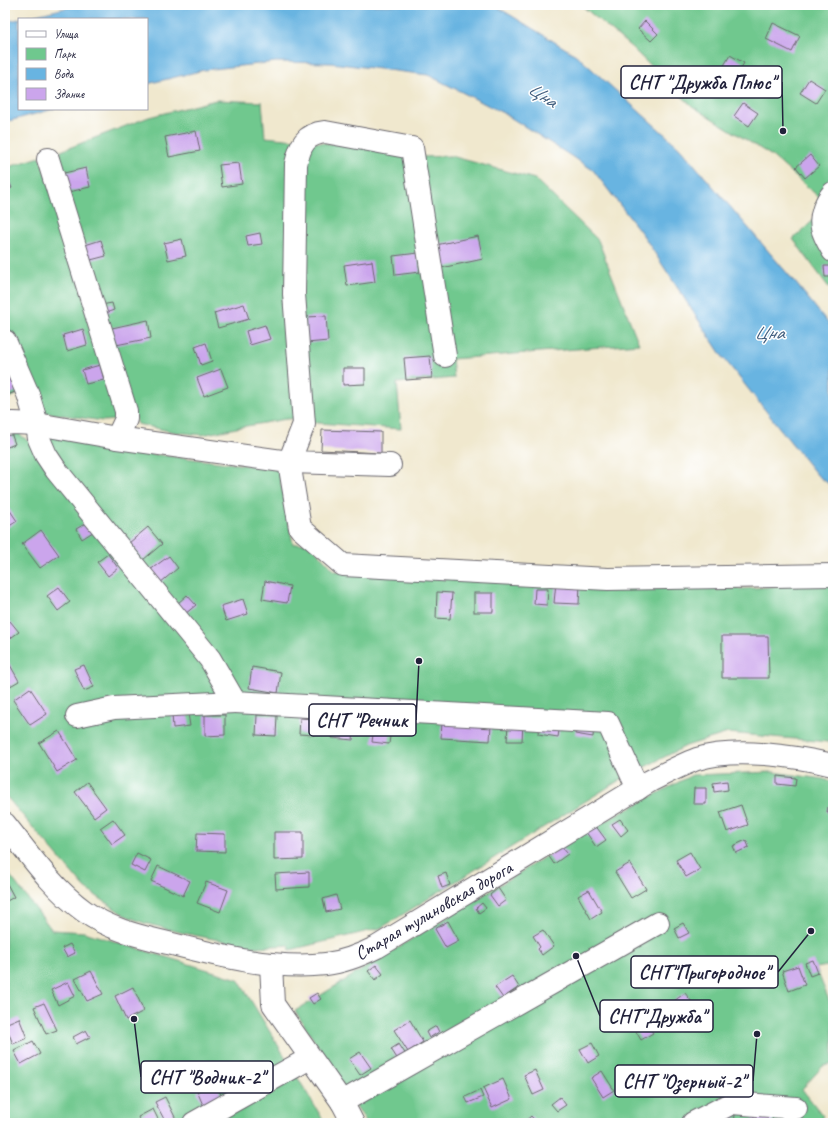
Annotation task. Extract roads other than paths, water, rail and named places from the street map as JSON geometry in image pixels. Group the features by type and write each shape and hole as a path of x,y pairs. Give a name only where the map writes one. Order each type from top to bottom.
{"street":[{"path":"445,356 412,148 325,132 315,133 308,138 300,149 296,164 294,294 304,424 289,462 300,528 342,565 608,579 833,575"},
{"path":"48,158 126,411 126,419 117,438"},
{"path":"831,196 822,212 821,228 833,251"},
{"path":"5,341 28,394 37,424 39,439 46,456 210,659 235,702"},
{"path":"5,424 37,424 117,438 289,462 390,465"},
{"path":"77,716 114,708 235,702 608,723 638,789"},
{"name":"Старая тулиновская дорога","path":"5,824 44,874 68,898 84,911 109,926 185,948 240,959 271,964 327,964 349,959 377,947 638,789 676,768 698,759 724,754 760,753 833,765"},
{"path":"342,1102 658,923"},
{"path":"271,964 273,1004 342,1102 353,1123"},
{"path":"194,1123 310,1058"},
{"path":"693,1123 732,1103 796,1108"}],"water":[{"name":"Цна","path":"78,5 494,5 576,55 680,148 833,329 833,487 817,475 722,356 643,235 593,170 505,114 428,75 331,63 276,62 204,70 148,84 148,18 23,18"},
{"path":"18,19 18,110 50,110 5,122 5,22"}],"place":[{"name":"СНТ \"Дружба Плюс\"","path":"783,131"},
{"name":"СНТ \"Речник","path":"419,661"},
{"name":"СНТ\"Пригородное\"","path":"811,931"},
{"name":"СНТ\"Дружба\"","path":"576,956"},
{"name":"СНТ \"Водник-2\"","path":"134,1019"},
{"name":"СНТ \"Озерный-2\"","path":"757,1034"}]}
